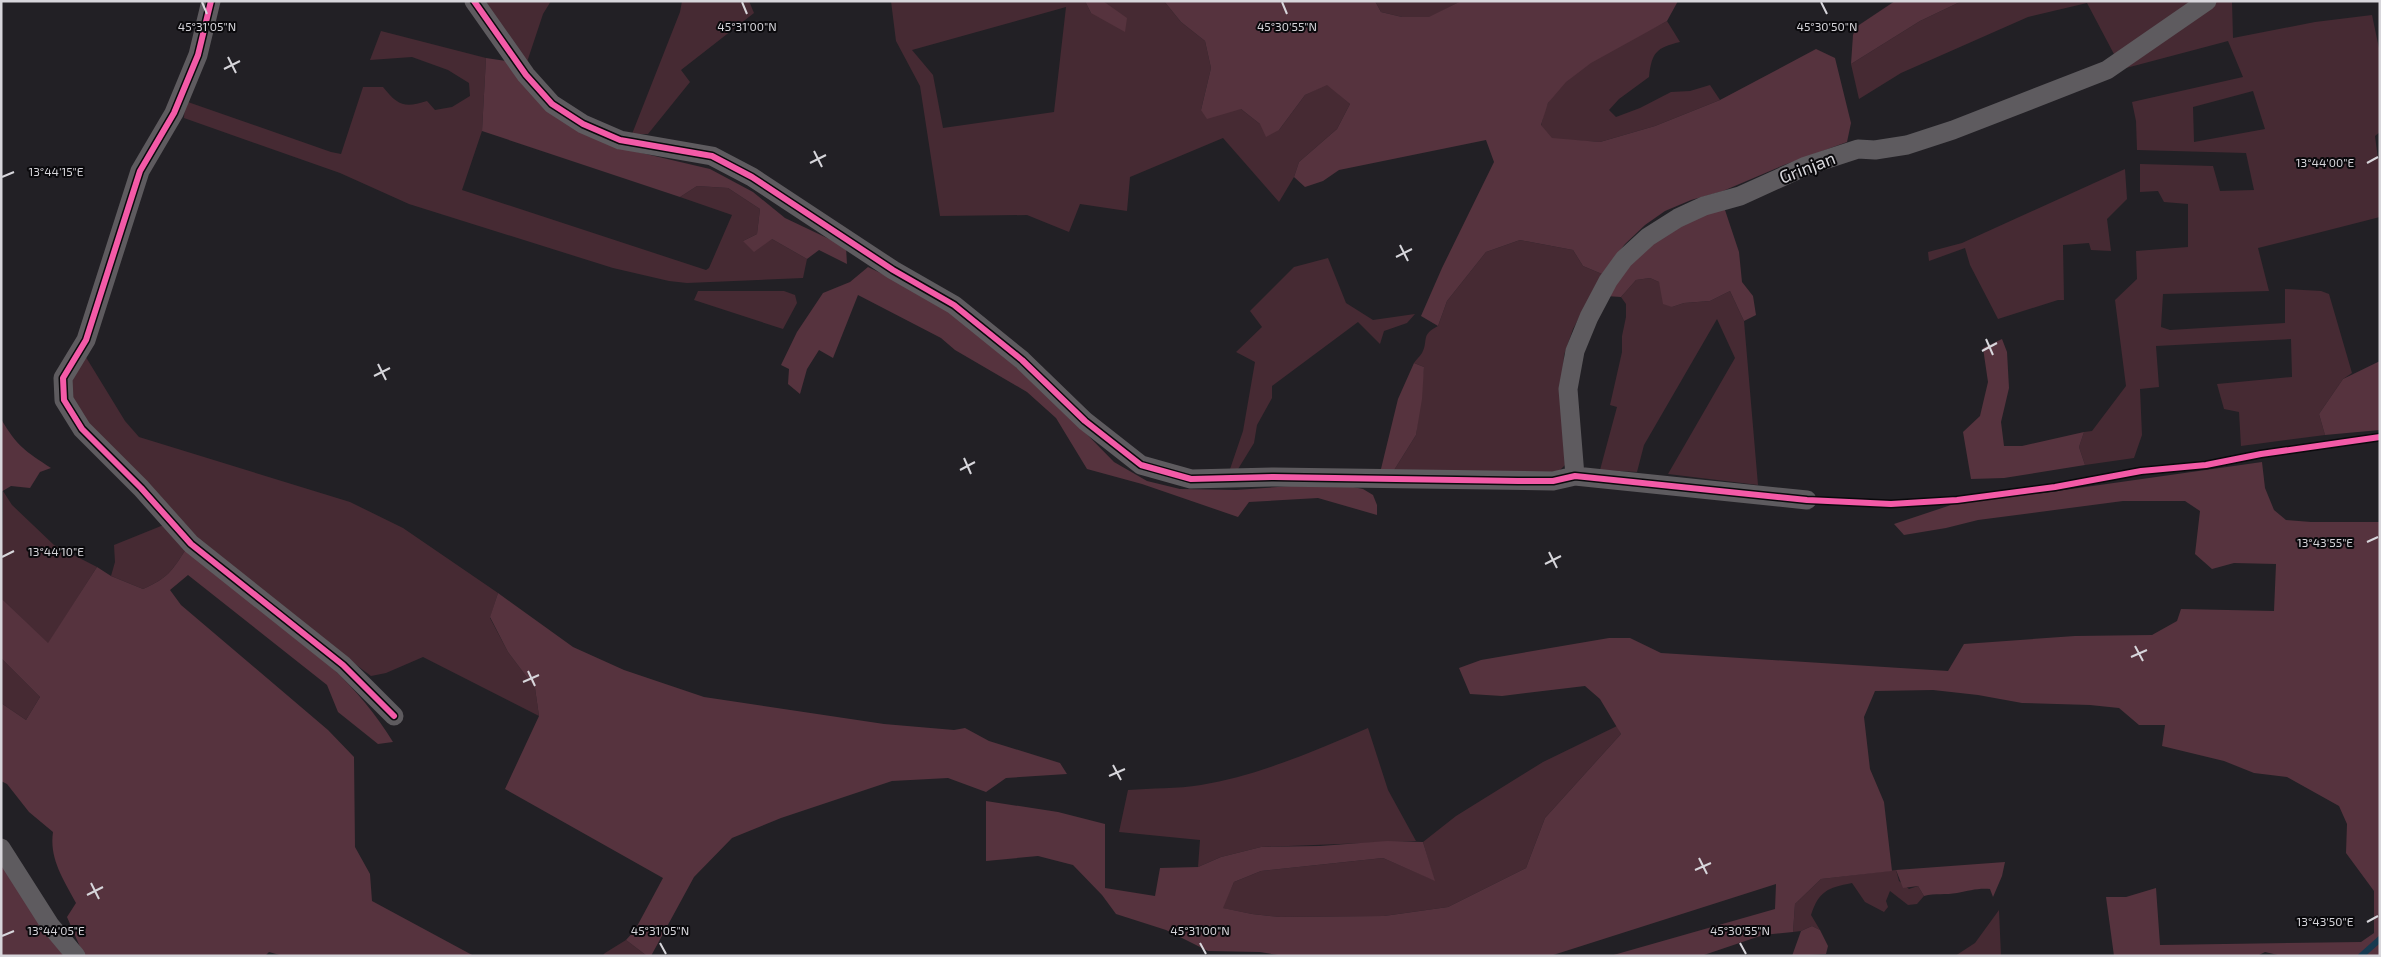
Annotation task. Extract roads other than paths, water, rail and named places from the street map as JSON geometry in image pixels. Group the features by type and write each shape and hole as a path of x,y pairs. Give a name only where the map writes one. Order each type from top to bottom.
{"street":[{"path":"212,1 198,55 174,113 140,171 86,340 63,378 64,400 82,429 141,488 191,544 343,665 394,716"},
{"path":"474,1 526,75 552,104 583,124 620,140 712,156 752,177 893,270 954,305 1022,360 1086,421 1141,465 1192,479 1274,477 1553,481 1575,476 1807,500"},
{"name":"Grinjan","path":"1575,476 1568,389 1574,351 1589,316 1608,281 1624,259 1648,237 1678,218 1704,206 1740,196 1806,166 1858,149 1875,150 1916,142 1953,130 2107,70 2207,1"},
{"path":"1,848 50,925 76,956"}],"waterway":[{"path":"2361,956 2380,939"}]}
